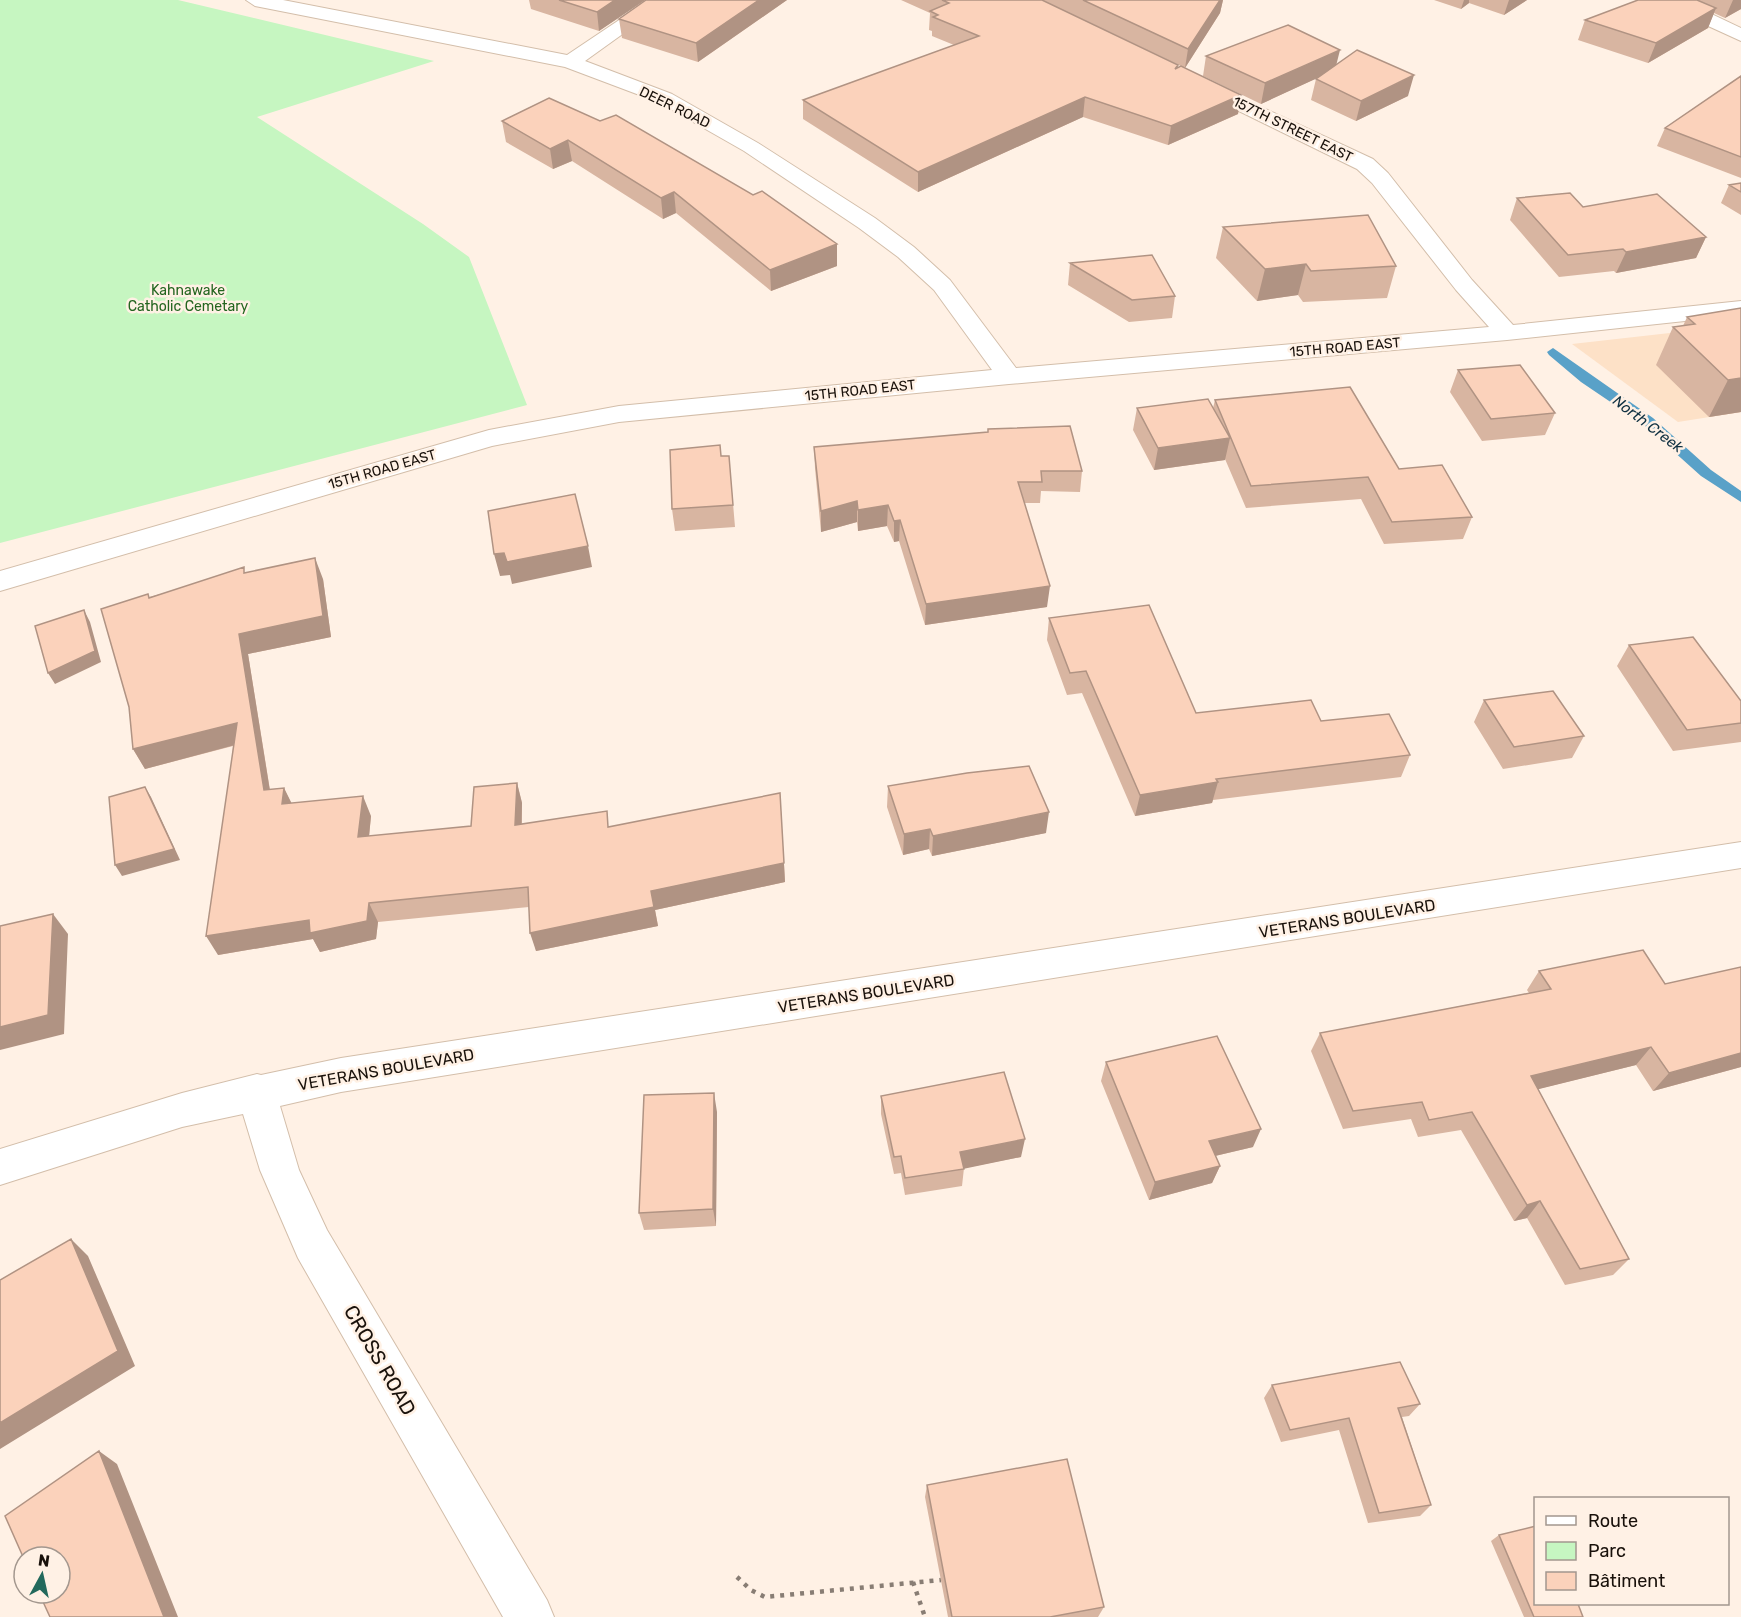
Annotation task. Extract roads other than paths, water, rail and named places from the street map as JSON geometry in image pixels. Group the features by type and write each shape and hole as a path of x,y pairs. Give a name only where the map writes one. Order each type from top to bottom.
{"street":[{"name":"DEER ROAD","path":"255,0 570,62 665,98 751,147 867,223 906,252 942,285 1009,375"},
{"path":"570,62 661,0"},
{"path":"1667,0 1741,35"},
{"name":"157TH STREET EAST","path":"1182,76 1365,164 1380,178 1464,285 1507,333"},
{"name":"15TH ROAD EAST","path":"0,581 489,438 620,414 1009,375 1507,333 1741,308"},
{"path":"1684,314 1705,335"},
{"name":"VETERANS BOULEVARD","path":"0,1167 112,1130 257,1091 411,1064 1741,855"},
{"name":"CROSS ROAD","path":"257,1091 264,1127 276,1164 307,1235 530,1617"}],"waterway":[{"name":"North Creek","path":"1553,352 1585,379 1648,421 1706,473 1741,498"}],"park label":[{"name":"Kahnawake Catholic Cemetary","path":"188,298"}]}
